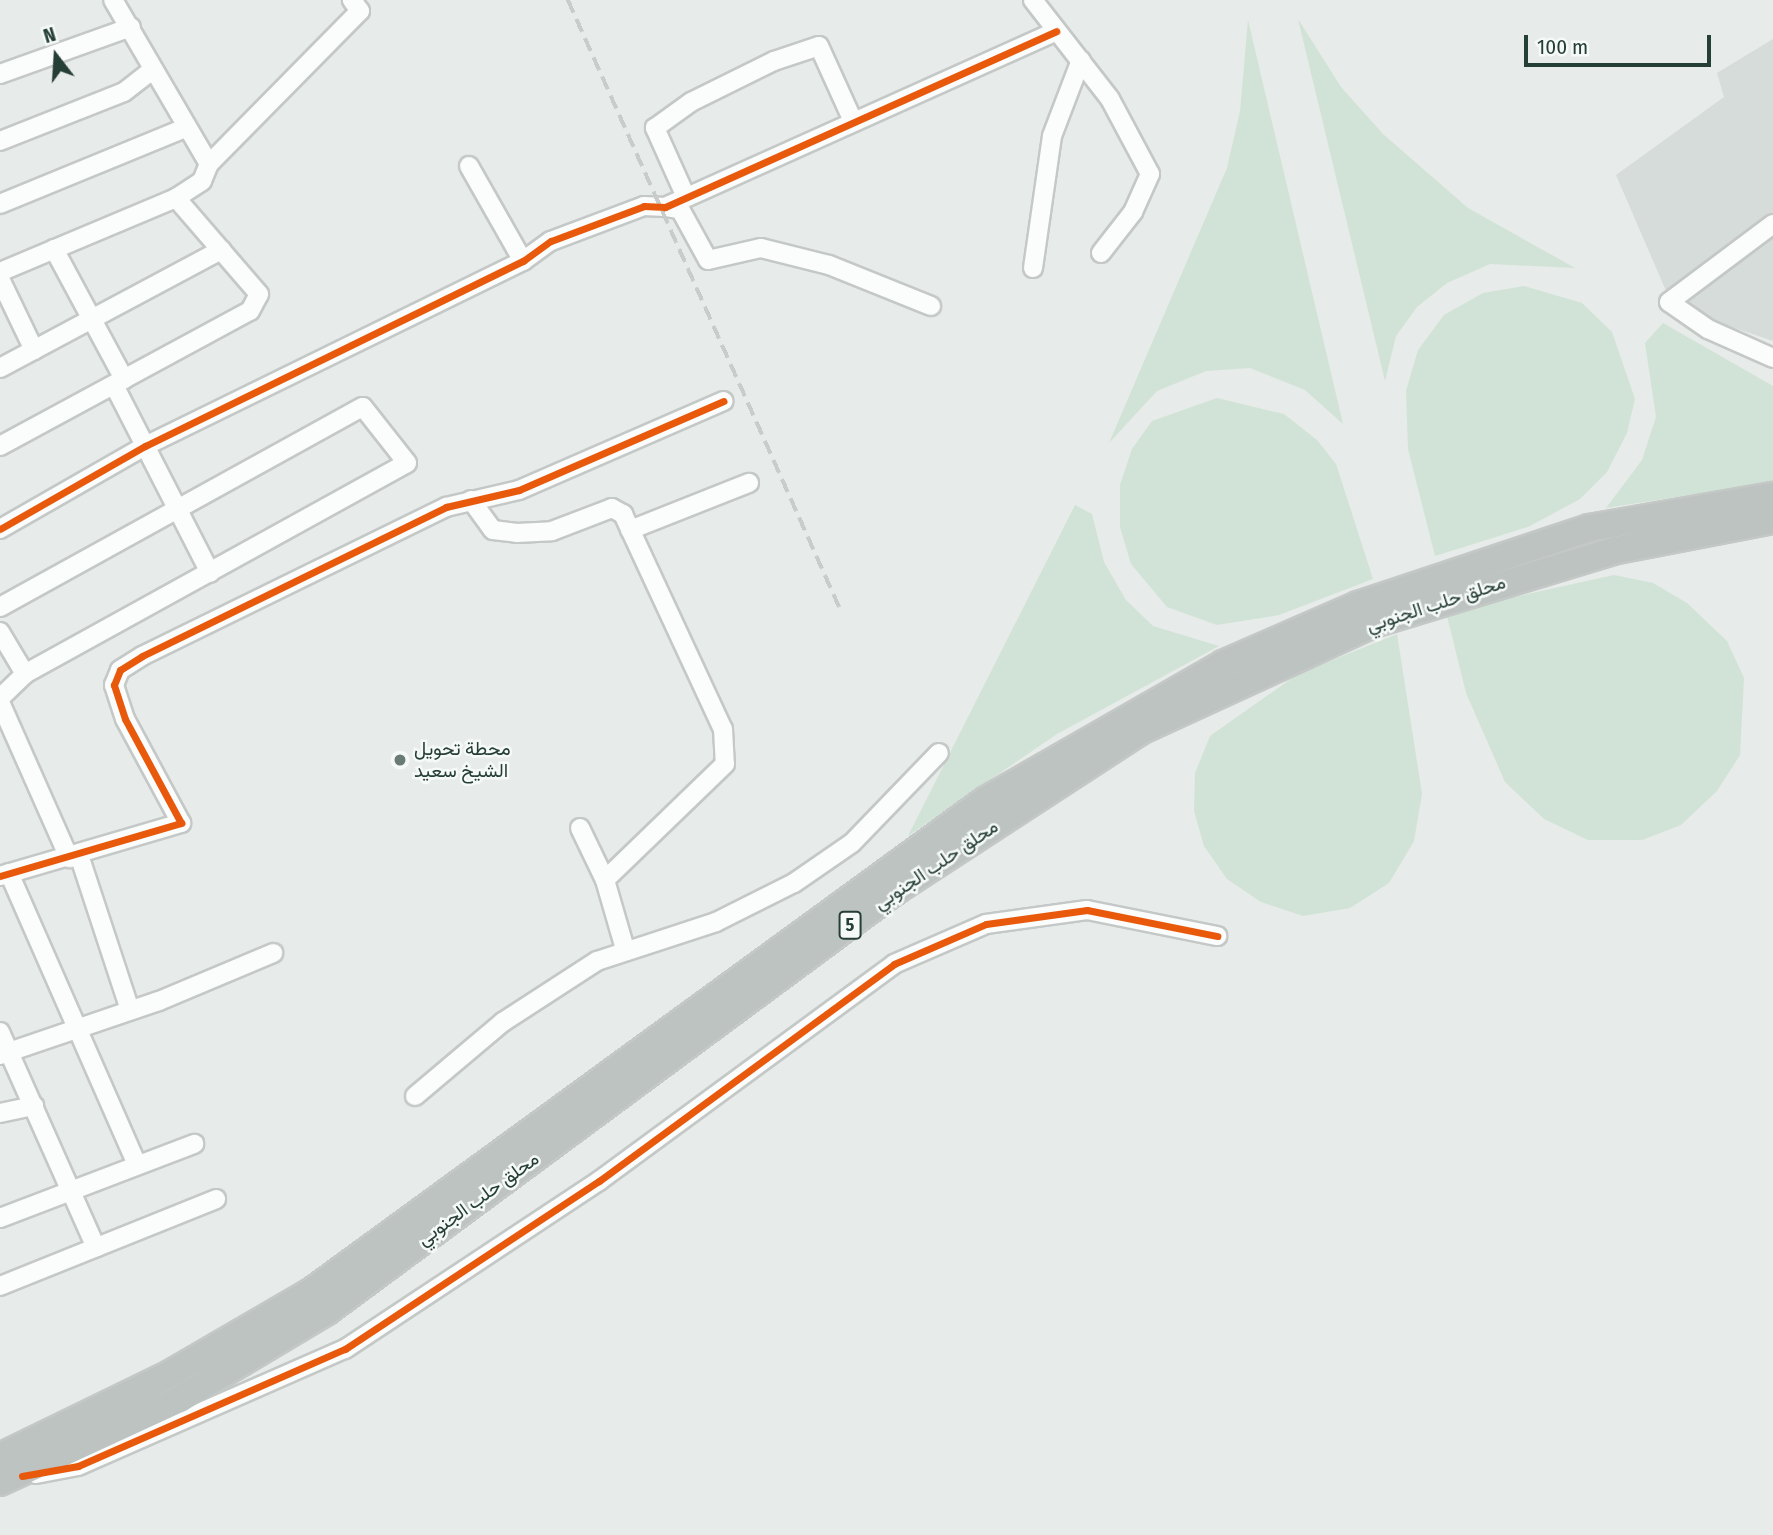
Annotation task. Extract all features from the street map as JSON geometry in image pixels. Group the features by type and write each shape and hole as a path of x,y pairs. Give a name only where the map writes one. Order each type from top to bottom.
{"highway":[{"name":"محلق حلب الجنوبي","path":"0,1457 170,1374 311,1292 986,800 1212,670 1358,605 1490,558 1589,528 1773,496"},
{"name":"محلق حلب الجنوبي","path":"11,1479 180,1399 327,1311 898,890 1140,732 1373,624 1617,550 1773,520"}],"street":[{"path":"113,0 131,27 151,71 209,164"},
{"path":"0,272 176,198 202,181 209,164 360,11 352,0"},
{"path":"1033,0 1110,99 1150,174 1133,212 1101,253"},
{"path":"0,74 131,27"},
{"path":"665,207 1056,31"},
{"path":"686,197 655,128 691,102 774,61 818,46 853,121"},
{"path":"1033,268 1052,135 1081,60"},
{"path":"0,141 124,92 151,71"},
{"path":"0,204 185,128"},
{"path":"469,166 523,261"},
{"path":"0,446 250,311 260,294 176,198"},
{"path":"0,529 145,446 523,261 551,241 644,206 680,209 708,260 761,248 829,265 931,306"},
{"path":"1773,224 1669,302 1773,358"},
{"path":"54,249 92,318 145,446 210,573"},
{"path":"0,368 221,250"},
{"path":"0,279 34,350"},
{"path":"137,1165 76,1026 4,875 74,857 181,823 125,719 114,685 120,670 471,500 519,489 724,401"},
{"path":"0,607 363,407 407,463 25,674 0,700 74,857 129,1007"},
{"path":"630,530 749,483"},
{"path":"471,500 493,530 552,531 612,508 630,530 708,690 723,729 725,764 605,880"},
{"path":"0,632 25,674"},
{"path":"415,1096 503,1022 625,949 716,922 794,883 852,843 939,753"},
{"path":"580,828 605,880 625,949"},
{"path":"11,1479 78,1466 345,1349 599,1181 894,964 986,924 1087,910 1217,936"},
{"path":"4,1053 273,953"},
{"path":"0,1032 4,1053 34,1105 96,1248"},
{"path":"0,1113 34,1105"},
{"path":"1,1215 73,1191 194,1144"},
{"path":"0,1286 216,1199"}],"shaded area":[{"path":"1773,39 1773,341 1673,307 1616,175 1724,97 1717,73"}],"green space":[{"path":"1298,19 1341,87 1383,134 1468,208 1575,268 1490,264 1447,283 1417,307 1396,336 1385,381"},
{"path":"1248,20 1343,424 1305,390 1250,368 1206,371 1157,391 1109,443 1227,168 1240,111"},
{"path":"1524,286 1582,303 1612,332 1635,399 1627,433 1607,472 1580,499 1528,527 1435,556 1408,449 1406,391 1418,350 1444,315 1483,293"},
{"path":"1663,323 1773,386 1773,482 1606,508 1642,460 1656,417 1645,343"},
{"path":"1217,398 1284,414 1317,440 1336,464 1373,579 1279,615 1217,625 1167,607 1131,564 1120,527 1120,485 1132,449 1152,421"},
{"path":"1075,505 1092,514 1104,562 1126,600 1153,626 1219,646 1057,734 908,836"},
{"path":"1614,575 1653,583 1687,603 1727,641 1744,678 1740,755 1717,791 1681,825 1642,840 1588,840 1544,819 1505,782 1466,693 1446,612"},
{"path":"1397,634 1422,794 1414,841 1389,883 1350,908 1303,916 1261,902 1227,879 1204,846 1194,811 1195,773 1210,736 1298,674"}],"railway":[{"path":"568,0 841,611"}],"cycle path":[{"path":"0,529 145,446 523,261 551,241 644,206 665,207 1056,31"},
{"path":"0,876 181,823 125,719 114,685 120,670 142,656 446,507 519,490 724,401"},
{"path":"22,1476 78,1466 345,1349 599,1181 894,964 986,924 1087,910 1217,936"}],"place":[{"name":"محطة تحويل الشيخ سعيد","path":"400,760"}]}
